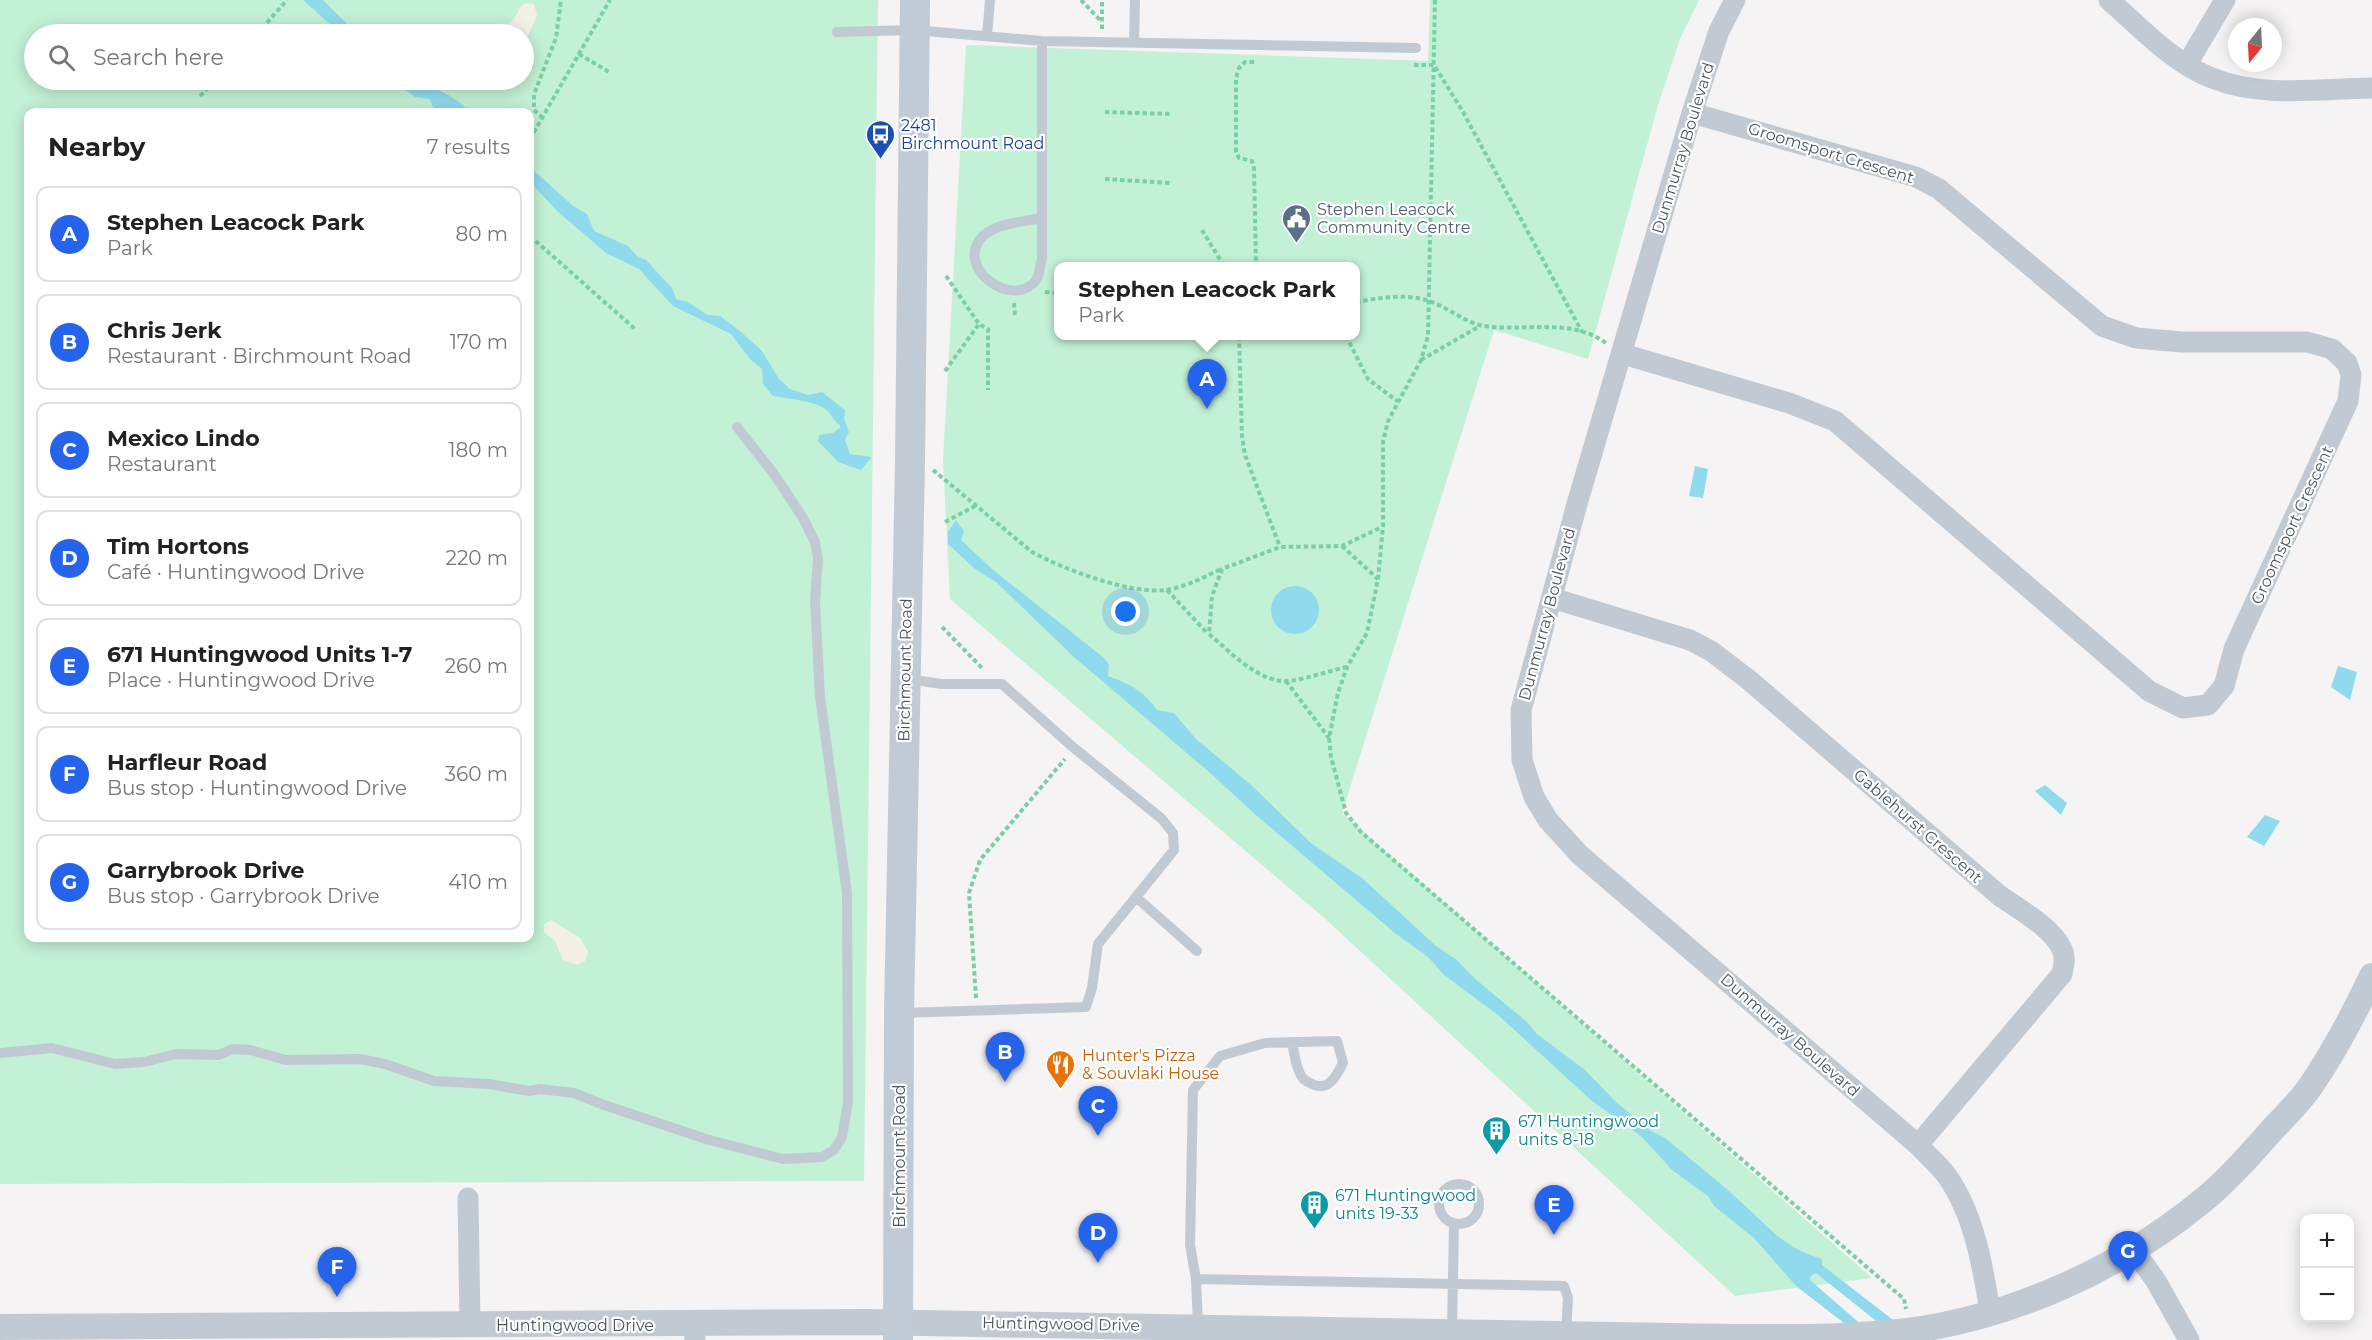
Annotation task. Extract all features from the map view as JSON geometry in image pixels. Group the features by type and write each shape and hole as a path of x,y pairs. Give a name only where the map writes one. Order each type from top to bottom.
{"main road":[{"name":"Birchmount Road","path":"898,1331 899,1013 910,456 915,0"}],"street":[{"name":"Dunmurray Boulevard","path":"1735,0 1719,30 1692,113 1623,354 1577,504 1525,690 1520,725 1522,760 1529,783 1548,820 1580,855 1918,1145 1946,1174 1955,1188 1975,1239 1990,1312"},
{"path":"2109,0 2187,64 2210,78 2236,87 2261,90 2372,88"},
{"path":"2187,64 2225,0"},
{"name":"Groomsport Crescent","path":"1623,354 1789,403 1835,421 2149,691 2183,708 2208,705 2224,686 2234,649 2348,401 2351,375 2347,363 2332,349 2307,342 2182,342 2136,338 2102,326 1940,189 1916,177 1692,113"},
{"name":"Gablehurst Crescent","path":"1552,598 1690,640 1711,651 1749,680 2000,896 2037,921 2057,940 2064,956 2062,974 1918,1145"},
{"name":"Huntingwood Drive","path":"0,1327 185,1333 470,1325 695,1332 1198,1326 1264,1334 1452,1331 1852,1336 1918,1329 1990,1312 2059,1288 2134,1250 2202,1202 2254,1150 2309,1088 2351,1022 2372,976"},
{"path":"468,1198 470,1325"},
{"path":"2134,1250 2156,1281 2189,1340"}],"lane":[{"path":"987,36 990,0"},
{"path":"1134,42 1135,0"},
{"path":"837,33 914,30 1042,40 1416,48"},
{"path":"1041,218 997,227 984,235 977,244 974,260 979,273 992,284 1013,291 1031,285 1037,278 1042,258 1042,40"},
{"path":"0,1053 52,1048 115,1065 144,1062 176,1054 219,1055 232,1049 250,1050 286,1060 360,1059 386,1064 434,1081 489,1084 529,1091 540,1089 574,1093 603,1106 685,1132 783,1159 822,1157 834,1150 842,1137 848,1102 847,893 820,697 816,601 819,559 815,542 803,518 774,474 737,427"},
{"path":"899,1013 1086,1007 1092,988 1098,944 1174,850 1173,833 1162,819 1074,748 1002,684 987,682 941,684 905,679"},
{"path":"1137,898 1197,951"},
{"path":"1198,1326 1196,1279 1190,1245 1193,1090 1220,1056 1265,1043 1292,1042 1337,1041 1343,1063 1335,1079 1326,1086 1317,1086 1304,1080 1299,1071 1292,1042"},
{"path":"1452,1331 1454,1224"},
{"path":"1196,1279 1564,1286 1568,1298 1566,1334"}],"path":[{"path":"266,24 288,0"},
{"path":"543,118 534,110 534,94 556,38 561,0"},
{"path":"534,133 610,0"},
{"path":"1081,0 1102,22"},
{"path":"1101,42 1102,0"},
{"path":"579,54 609,72"},
{"path":"1257,262 1254,168 1252,161 1239,158 1236,152 1236,78 1239,68 1245,62 1264,61"},
{"path":"1411,64 1434,65 1463,112 1582,332"},
{"path":"200,96 206,90"},
{"path":"1104,112 1170,114"},
{"path":"1105,179 1170,183"},
{"path":"1202,230 1221,262"},
{"path":"534,241 635,329"},
{"path":"946,276 979,324 988,329 988,390"},
{"path":"1360,301 1387,297 1429,301 1480,326 1545,325 1582,332 1600,338 1623,354"},
{"path":"945,371 979,324"},
{"path":"1421,360 1480,326"},
{"path":"1239,340 1242,436 1245,455 1280,548"},
{"path":"1348,340 1368,379 1397,401"},
{"path":"910,456 944,478 1032,552 1047,561 1118,584 1153,591 1167,590 1280,548 1342,546 1383,526"},
{"path":"945,522 977,505"},
{"path":"1342,546 1378,579"},
{"path":"1209,634 1212,596 1222,569"},
{"path":"1167,590 1209,634 1247,666 1266,675 1286,681 1347,666"},
{"path":"942,627 984,670 987,682"},
{"path":"1286,681 1329,738"},
{"path":"977,1010 969,893 980,860 1074,748"}],"green space":[{"path":"0,0 878,0 864,1181 0,1184"},
{"path":"1430,0 1699,0 1680,39 1658,105 1588,359 1494,330 1342,813 1872,1278 1735,1296 1322,916 950,599 943,460 966,45 1428,61"}],"sand":[{"path":"534,4 537,15 533,24 508,24 514,19 522,5"},
{"path":"551,920 580,938 588,952 585,961 577,965 563,960 555,941 544,932 544,924"}],"water":[{"path":"303,0 323,0 347,24 330,24"},
{"path":"406,90 438,90 454,98 466,108 433,108 430,99 415,97"},
{"path":"534,171 573,206 587,214 594,231 628,246 638,257 646,260 672,288 676,299 688,302 708,315 720,316 740,331 762,351 779,379 790,389 808,395 822,392 845,410 844,419 849,432 845,440 850,454 872,457 861,470 838,462 818,441 819,435 833,433 840,428 827,410 806,401 773,396 763,384 762,369 750,359 731,334 673,306 639,269 606,253 557,211 534,186"},
{"path":"1695,466 1708,469 1703,498 1689,496"},
{"path":"956,520 964,531 961,540 992,569 1104,658 1109,665 1108,676 1136,689 1157,710 1174,713 1196,739 1250,784 1312,844 1362,878 1436,946 1458,961 1473,977 1527,1022 1537,1034 1585,1070 1616,1102 1651,1131 1665,1138 1777,1235 1796,1248 1822,1259 1822,1265 1919,1340 1900,1340 1816,1273 1811,1276 1810,1280 1879,1340 1866,1340 1796,1286 1753,1237 1714,1206 1708,1196 1672,1170 1641,1136 1592,1101 1498,1015 1444,975 1428,957 1396,934 1256,815 1074,657 996,582 975,569 948,544 948,532"},
{"path":"1290,586 1300,586 1312,593 1319,605 1319,615 1312,627 1300,634 1290,634 1275,623 1271,615 1271,605 1282,590"},
{"path":"2338,666 2357,672 2350,700 2331,687"},
{"path":"2045,785 2067,803 2061,815 2035,791"},
{"path":"2265,815 2280,821 2264,846 2247,837"}],"place":[{"name":"2481 Birchmount Road","path":"880,160"},
{"name":"Stephen Leacock Community Centre","path":"1296,244"},
{"name":"Stephen Leacock Park","path":"1207,409"},
{"name":"Chris Jerk","path":"1005,1082"},
{"name":"Hunter's Pizza & Souvlaki House","path":"1061,1090"},
{"name":"Mexico Lindo","path":"1098,1136"},
{"name":"671 Huntingwood units 8-18","path":"1497,1156"},
{"name":"671 Huntingwood units 19-33","path":"1314,1230"},
{"name":"671 Huntingwood Units 1-7","path":"1554,1235"},
{"name":"Tim Hortons","path":"1098,1263"},
{"name":"Garrybrook Drive","path":"2128,1281"},
{"name":"Harfleur Road","path":"337,1297"}]}
